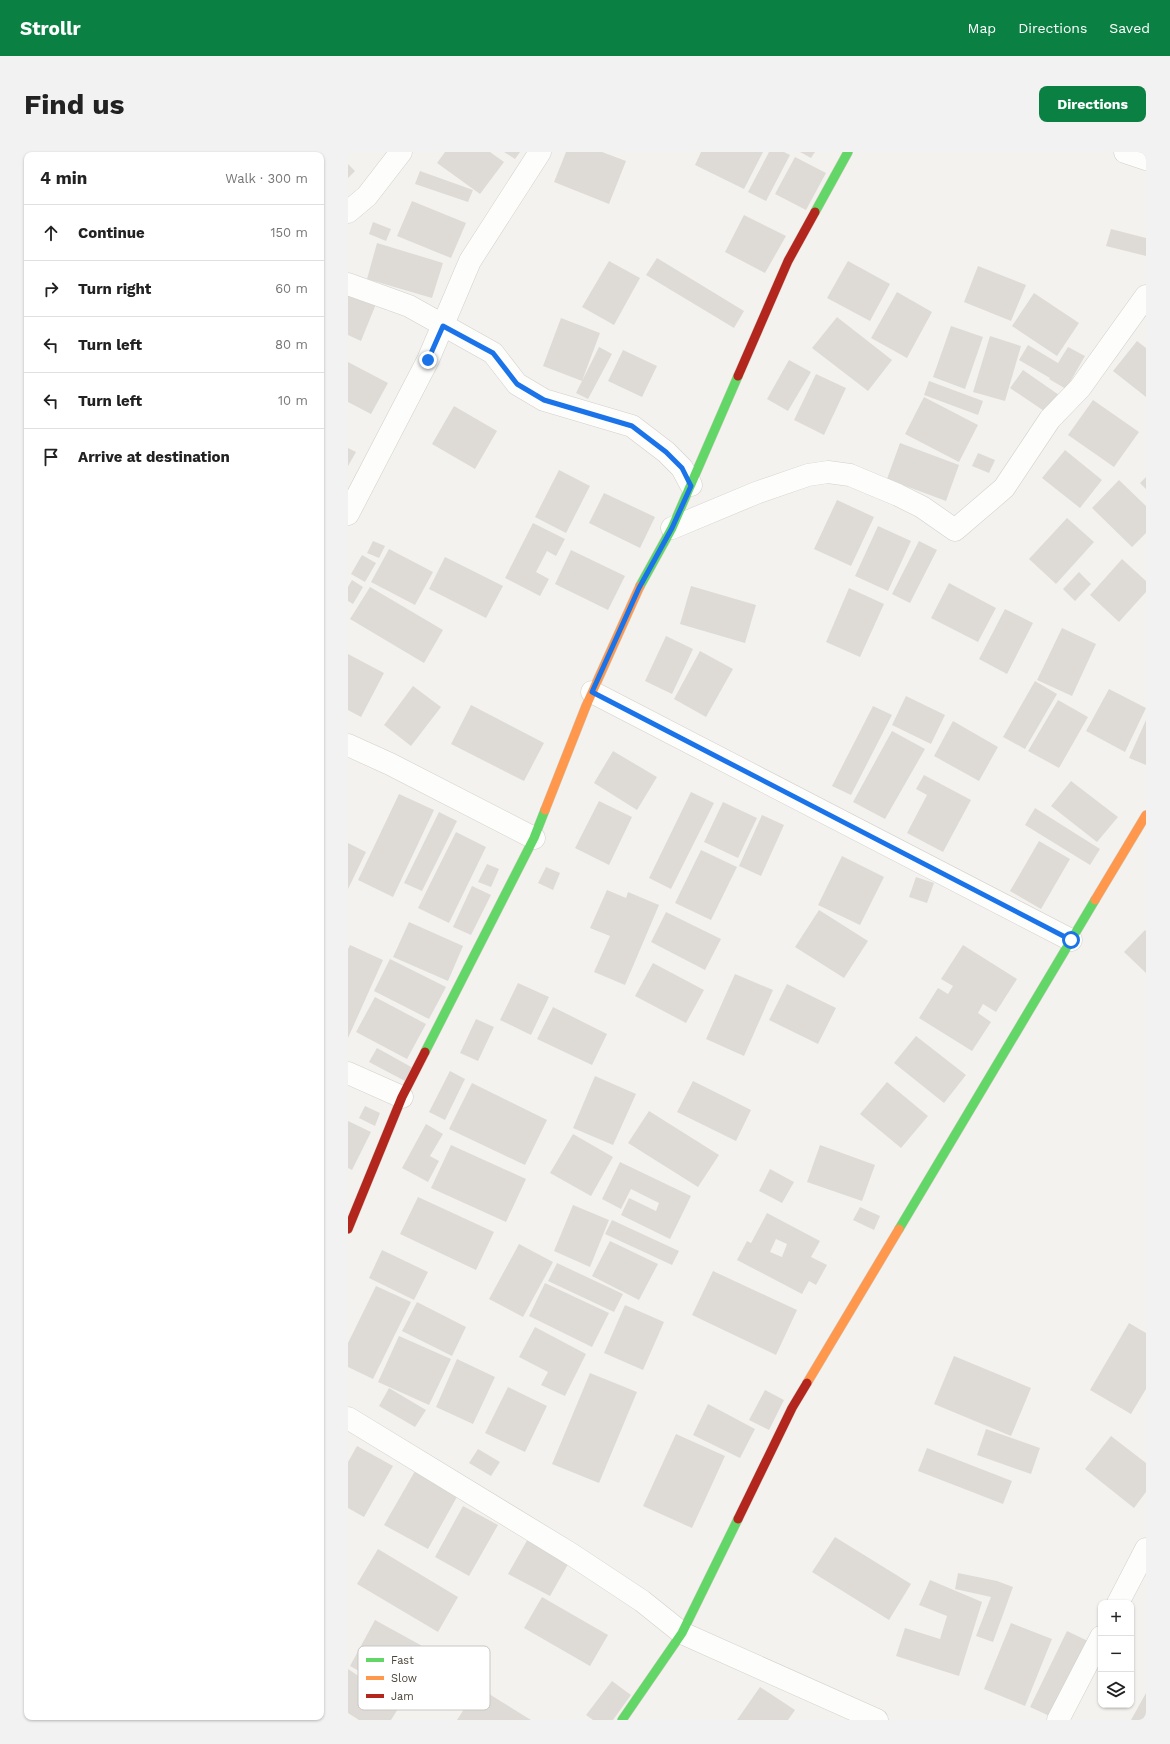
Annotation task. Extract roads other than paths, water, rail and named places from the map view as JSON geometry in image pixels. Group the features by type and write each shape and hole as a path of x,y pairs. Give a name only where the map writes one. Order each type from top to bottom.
{"street":[{"path":"348,212 367,196 401,152"},
{"path":"348,514 428,360 470,261 540,152"},
{"path":"348,1229 402,1097 534,838 592,692 639,588 672,528 788,261 848,152"},
{"path":"1125,152 1146,159"},
{"path":"348,284 409,306 493,353 517,384 544,400 632,426 666,452 682,468 691,486"},
{"path":"672,528 756,493 808,475 828,472 850,475 898,495 922,507 955,530 1004,488 1050,419 1080,388 1146,296"},
{"path":"592,692 1071,940"},
{"path":"348,746 390,764 534,838"},
{"path":"622,1720 682,1633 792,1408 1146,815"},
{"path":"348,1073 402,1097"},
{"path":"348,1418 571,1554 642,1600 682,1633 876,1720"},
{"path":"1120,1600 1146,1549"},
{"path":"1058,1720 1098,1643"}]}
